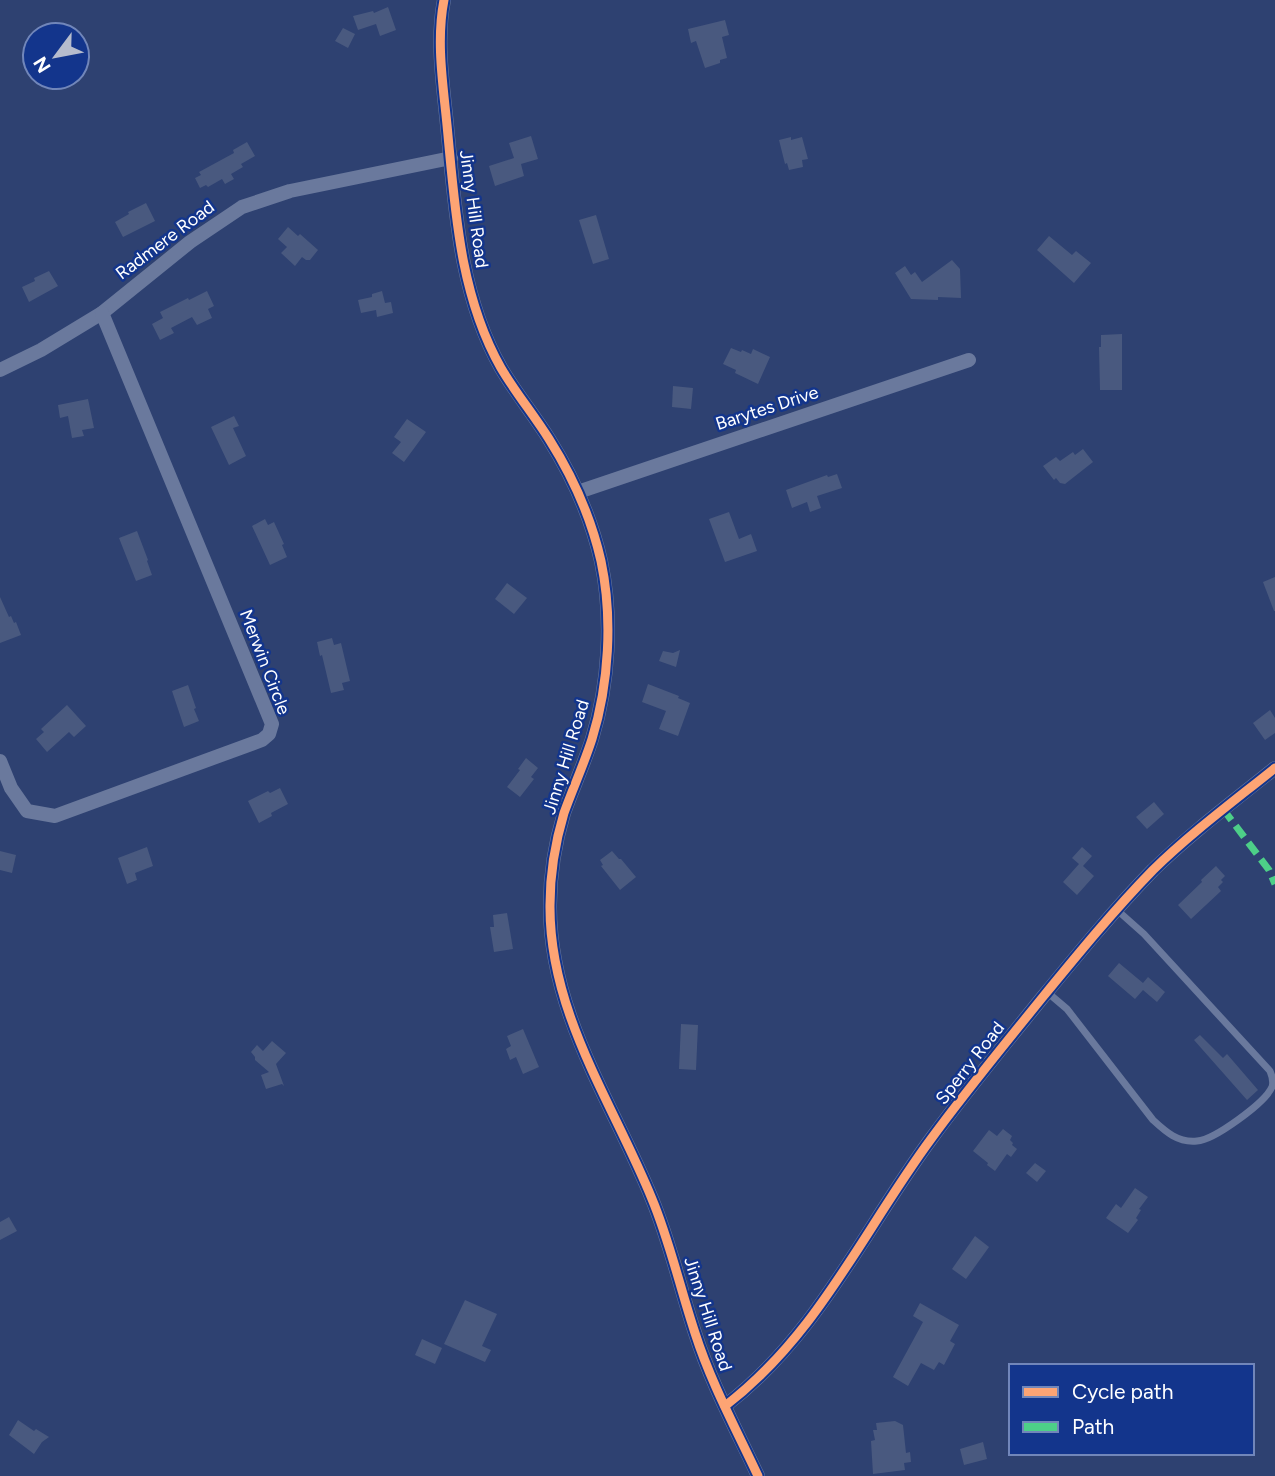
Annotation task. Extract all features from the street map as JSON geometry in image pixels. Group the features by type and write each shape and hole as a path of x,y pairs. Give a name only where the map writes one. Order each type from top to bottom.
{"street":[{"name":"Jinny Hill Road","path":"444,0 441,51 450,158 461,246 474,307 502,370 549,440 578,492 592,529 606,596 607,637 598,713 555,848 550,909 554,957 573,1026 651,1195 663,1227 710,1375 758,1476"},
{"name":"Radmere Road","path":"0,370 41,350 102,313 190,242 242,207 290,191 450,158"},
{"name":"Merwin Circle","path":"0,761 11,788 27,811 55,816 262,740 269,734 272,724 102,313"},
{"name":"Barytes Drive","path":"578,492 970,360"},
{"name":"Sperry Road","path":"725,1406 755,1382 792,1343 929,1141 977,1078 1117,910 1174,851 1275,768"}],"lane":[{"path":"1047,992 1067,1009 1153,1120 1168,1134 1181,1140 1197,1141 1212,1137 1250,1110 1272,1088 1270,1071 1144,934 1117,910"}],"building":[{"path":"388,7 396,30 380,36 376,24 358,30 353,16 373,11 374,13"},
{"path":"725,20 729,35 722,37 727,58 705,68 696,41 691,43 688,29"},
{"path":"343,28 355,34 348,48 335,41"},
{"path":"531,136 538,159 521,164 524,176 495,186 489,166 514,158 509,143"},
{"path":"791,137 791,140 802,137 808,159 802,160 803,167 789,170 779,140"},
{"path":"247,142 255,156 231,174 234,179 225,184 222,179 208,187 206,185 200,188 195,178 201,175 199,172 234,153 233,150"},
{"path":"146,203 155,221 123,237 115,222"},
{"path":"596,215 609,259 593,264 579,220"},
{"path":"288,227 318,250 310,260 302,257 295,266 281,253 287,247 278,239"},
{"path":"1049,236 1072,255 1076,251 1091,263 1074,283 1037,250"},
{"path":"952,260 960,269 961,298 911,299 895,273 905,266 911,275 915,272 922,282"},
{"path":"49,271 58,286 29,302 22,287"},
{"path":"207,291 214,306 208,309 212,318 197,325 192,317 171,328 174,333 160,340 152,324 163,318 160,312"},
{"path":"382,291 385,303 391,302 393,313 377,317 376,310 361,313 358,300 372,297 372,294"},
{"path":"1122,334 1122,390 1100,390 1101,335"},
{"path":"731,348 751,354 753,349 770,357 758,384 723,364"},
{"path":"673,386 693,388 691,409 672,407"},
{"path":"88,399 94,428 82,430 84,436 72,438 68,416 60,418 58,405"},
{"path":"234,416 239,426 233,428 246,456 229,465 211,427"},
{"path":"407,419 426,432 404,462 392,453 401,442 394,437"},
{"path":"1083,449 1093,462 1065,484 1056,478 1054,480 1043,466 1056,457 1060,461"},
{"path":"837,474 842,488 817,496 821,508 810,512 807,502 792,508 786,490"},
{"path":"729,512 739,539 751,534 757,551 725,562 709,519"},
{"path":"265,519 268,525 274,522 287,557 270,565 252,526"},
{"path":"137,531 152,575 136,581 119,538"},
{"path":"1275,577 1275,611 1274,611 1263,582"},
{"path":"507,583 527,598 514,614 495,599"},
{"path":"0,597 21,635 0,643"},
{"path":"332,638 334,645 341,643 350,681 342,683 344,690 331,693 317,642"},
{"path":"680,650 676,667 659,661 663,651 673,653"},
{"path":"648,684 690,703 678,736 659,729 666,711 642,702"},
{"path":"188,685 199,721 184,727 172,691"},
{"path":"67,705 86,726 74,737 69,732 47,752 36,739 44,732 41,729"},
{"path":"1270,710 1275,718 1275,733 1265,740 1253,723"},
{"path":"526,758 538,768 531,777 534,779 520,797 507,787"},
{"path":"280,788 288,804 259,823 248,801"},
{"path":"1154,802 1164,814 1147,829 1136,817"},
{"path":"147,847 153,866 135,873 137,880 127,884 118,858"},
{"path":"1082,847 1092,856 1083,866 1094,876 1077,895 1063,882 1079,864 1072,858"},
{"path":"0,851 16,855 12,873 0,870"},
{"path":"612,851 636,877 620,890 601,866 603,865 600,860"},
{"path":"1216,866 1225,876 1218,887 1221,891 1191,919 1178,905"},
{"path":"507,913 513,949 494,952 490,927 494,927 493,915"},
{"path":"1119,963 1143,983 1148,977 1165,992 1157,1002 1143,990 1135,999 1108,976"},
{"path":"681,1024 698,1025 696,1070 679,1069"},
{"path":"523,1029 539,1067 523,1074 516,1057 510,1060 506,1049 511,1046 507,1036"},
{"path":"1200,1035 1223,1058 1227,1054 1258,1090 1247,1100 1194,1040"},
{"path":"272,1041 286,1053 276,1064 284,1086 282,1084 266,1089 261,1075 269,1072 255,1060 251,1052 257,1045 263,1051"},
{"path":"1003,1129 1012,1136 1010,1140 1017,1149 1011,1157 1007,1154 995,1171 973,1151 989,1130 997,1136"},
{"path":"1035,1163 1046,1171 1037,1182 1026,1173"},
{"path":"1135,1188 1148,1197 1139,1209 1141,1210 1136,1218 1138,1220 1128,1233 1106,1218 1116,1204 1121,1208"},
{"path":"9,1217 17,1231 0,1240 0,1222"},
{"path":"975,1236 989,1247 966,1279 952,1269"},
{"path":"465,1300 497,1314 482,1346 491,1350 485,1362 444,1344"},
{"path":"920,1303 959,1325 950,1341 955,1344 944,1365 939,1362 934,1370 921,1363 908,1386 893,1377 923,1322 913,1316"},
{"path":"422,1339 442,1348 435,1364 415,1355"},
{"path":"18,1420 49,1437 34,1454 9,1435"},
{"path":"895,1421 903,1425 906,1453 910,1452 911,1462 904,1463 905,1470 873,1474 873,1430 877,1430 876,1423"},
{"path":"983,1442 987,1459 964,1465 960,1449"}],"marked path":[{"path":"1223,809 1269,870 1275,884"}],"cycle path":[{"path":"444,0 440,47 442,78 461,250 476,310 501,368 566,468 592,529 605,583 607,651 598,718 564,813 552,870 552,945 560,983 586,1056 658,1215 708,1370 758,1476"},
{"path":"725,1406 758,1378 813,1315 944,1121 1096,932 1167,856 1275,768"}]}
